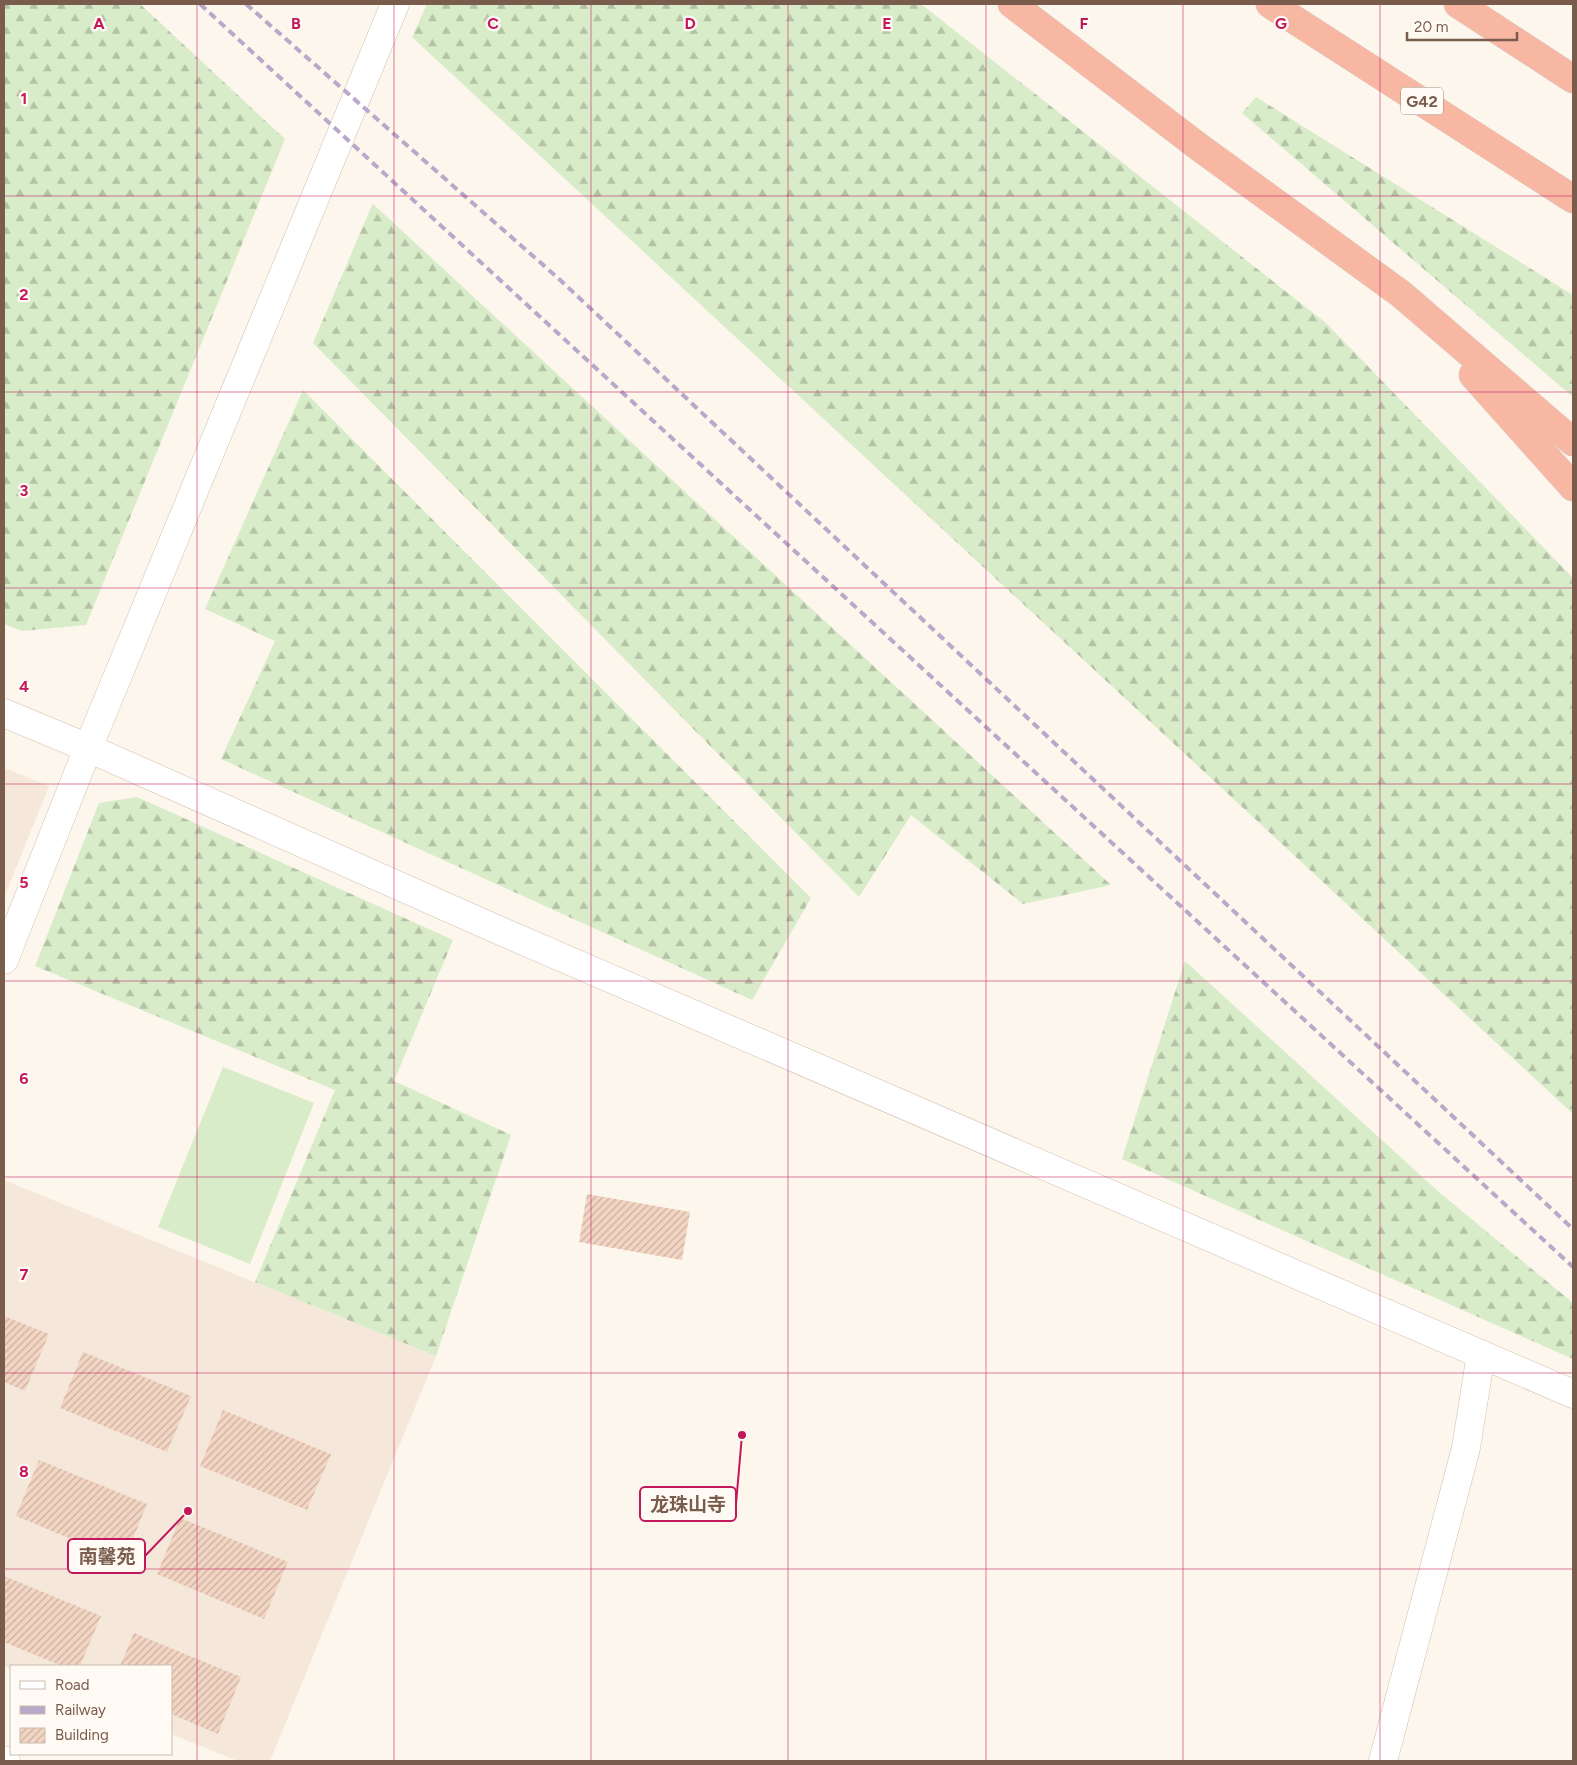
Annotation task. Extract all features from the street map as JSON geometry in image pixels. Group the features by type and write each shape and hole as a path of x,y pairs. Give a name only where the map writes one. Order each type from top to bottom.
{"highway":[{"path":"1012,4 1199,147 1401,294 1573,442"},
{"name":"G42","path":"1270,4 1573,199"},
{"path":"1458,4 1573,79"},
{"path":"1401,294 1573,487"}],"street":[{"path":"4,960 88,748 395,4"},
{"path":"4,713 88,748 496,929 1573,1394"},
{"path":"1383,1761 1466,1448 1481,1354"}],"shaded area":[{"path":"4,768 49,786 4,898"},
{"path":"4,1180 436,1356 270,1761 238,1761 172,1734 172,1665 10,1665 10,1669 4,1666"}],"green space":[{"path":"4,4 140,4 285,139 86,625 22,631 4,624"},
{"path":"427,4 921,4 1326,323 1573,578 1573,1114 412,37"},
{"path":"1256,97 1573,295 1573,397 1242,113"},
{"path":"373,203 1111,885 1023,904 911,815 859,897 313,343"},
{"path":"303,390 811,898 752,1000 221,759 275,641 205,609"},
{"path":"137,797 453,940 394,1081 511,1135 436,1356 255,1282 335,1090 35,966 99,803"},
{"path":"1185,961 1440,1193 1573,1303 1573,1359 1122,1159"},
{"path":"223,1067 314,1103 250,1264 158,1227"}],"building":[{"path":"587,1194 690,1212 682,1260 579,1242"},
{"path":"4,1316 49,1334 25,1391 4,1382"},
{"path":"83,1352 191,1396 167,1452 60,1408"},
{"path":"223,1410 331,1454 307,1510 200,1466"},
{"path":"39,1460 147,1504 124,1561 16,1516"},
{"path":"180,1518 288,1562 264,1619 157,1574"},
{"path":"4,1576 101,1616 80,1665 60,1665 4,1642"},
{"path":"134,1633 241,1677 218,1734 172,1714 172,1665 120,1665"}],"railway":[{"path":"200,4 1573,1267"},
{"path":"246,4 558,278 1573,1229"}],"place":[{"name":"龙珠山寺","path":"742,1435"},
{"name":"南馨苑","path":"188,1511"}]}
